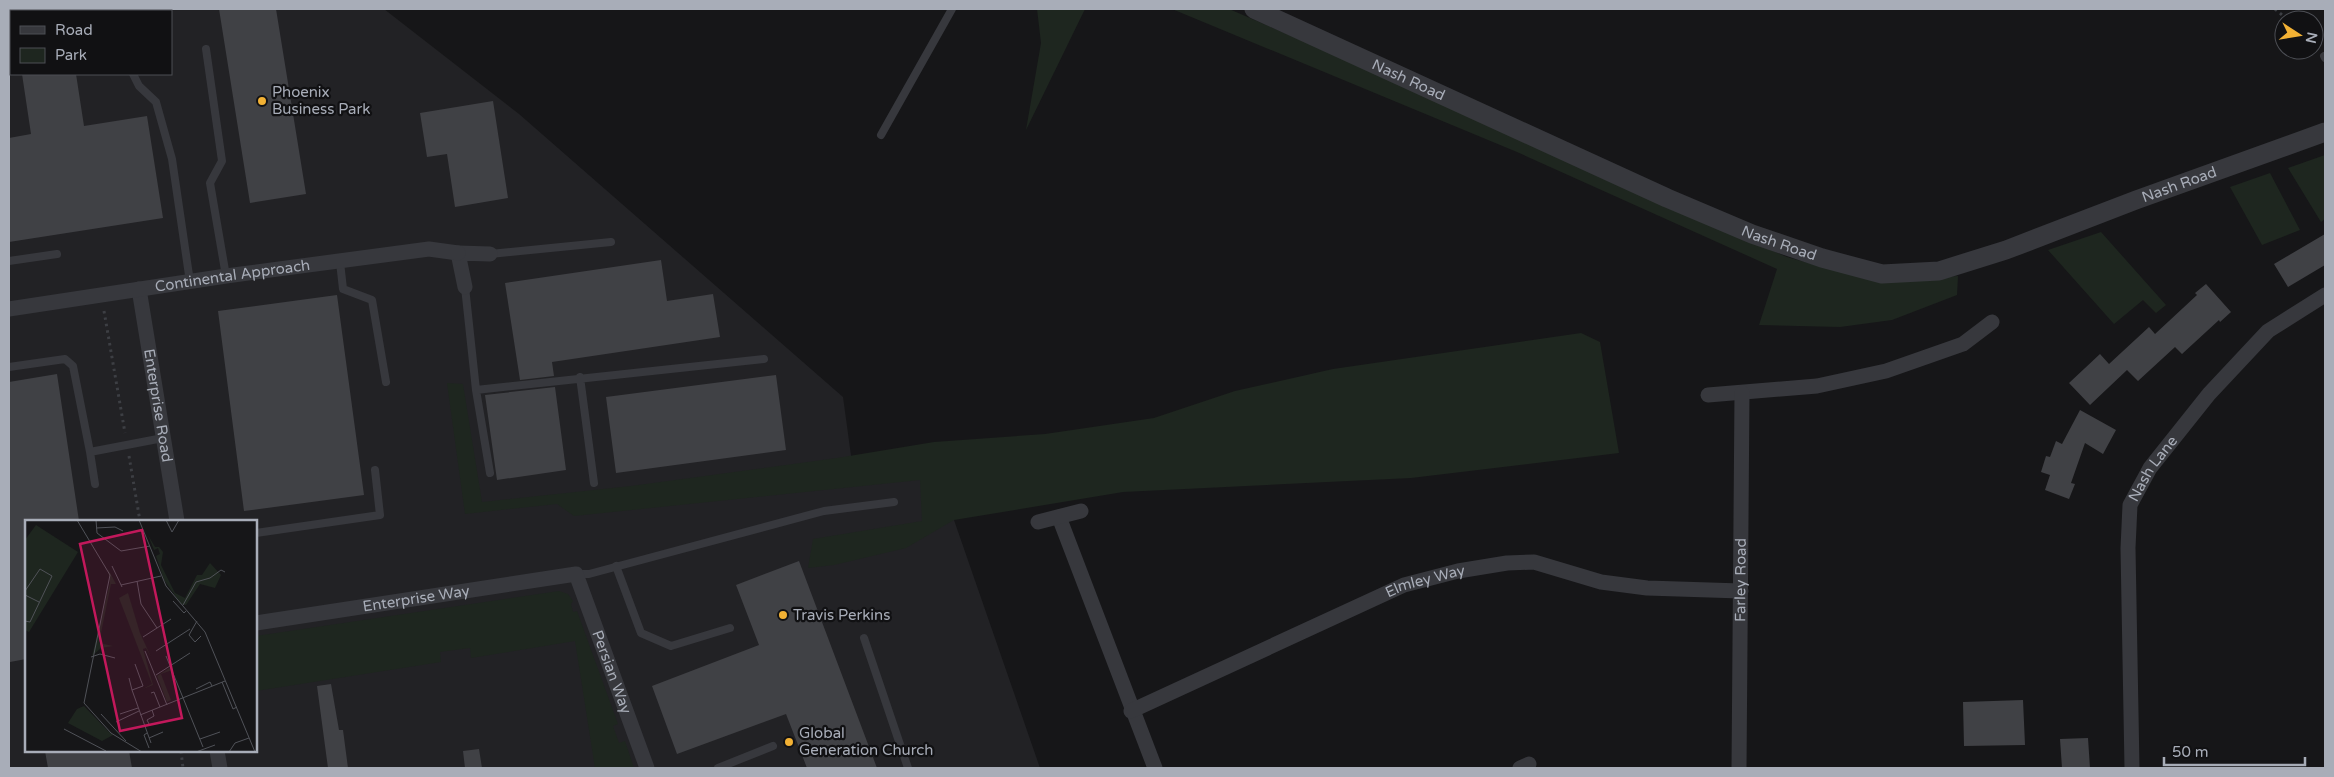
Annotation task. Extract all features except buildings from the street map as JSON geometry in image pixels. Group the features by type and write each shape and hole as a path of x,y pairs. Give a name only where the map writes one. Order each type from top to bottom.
{"street":[{"name":"Nash Road","path":"1254,9 1667,198 1752,234 1822,258 1882,274 1939,271 2006,250 2136,200 2325,132"},
{"name":"Continental Approach","path":"9,309 226,276 429,249 458,253 490,254"},
{"path":"458,253 465,287"},
{"name":"Enterprise Road","path":"139,289 177,520"},
{"name":"Nash Lane","path":"2132,768 2128,548 2130,505 2150,468 2208,394 2268,331 2325,295"},
{"path":"1708,395 1816,386 1886,371 1964,344 1992,322"},
{"name":"Farley Road","path":"1738,768 1742,393"},
{"path":"1038,522 1081,511"},
{"path":"1059,517 1154,768"},
{"name":"Elmley Way","path":"1132,710 1404,585 1458,570 1506,563 1534,562 1601,582 1647,588 1741,591"},
{"name":"Enterprise Way","path":"258,623 576,574"},
{"name":"Persian Way","path":"576,574 647,768"},
{"path":"217,752 220,768"}],"lane":[{"path":"881,135 952,9"},
{"path":"206,49 222,161 210,183 226,276"},
{"path":"134,75 139,86 156,102 172,159 190,282"},
{"path":"490,254 611,242"},
{"path":"9,261 57,254"},
{"path":"340,262 343,289 372,300 386,382"},
{"path":"465,287 476,390 490,473"},
{"path":"476,390 580,377 764,359"},
{"path":"9,368 65,360 72,366 95,484"},
{"path":"580,377 594,483"},
{"path":"90,452 163,438"},
{"path":"258,533 380,515 375,470"},
{"path":"576,574 616,566 824,510 894,502"},
{"path":"616,566 640,633 671,646 730,628"},
{"path":"864,638 908,768"},
{"path":"718,768 773,746"}],"path":[{"path":"101,295 140,520"},
{"path":"180,752 183,768"}],"shaded area":[{"path":"9,9 384,9 519,114 843,397 853,470 930,465 954,520 1040,768 9,768"}],"green space":[{"path":"1037,9 1085,9 1026,130 1041,43"},
{"path":"1172,9 1229,9 1488,121 1648,199 1787,257 1877,282 1958,276 1957,295 1892,320 1840,327 1759,325 1777,269 1517,152"},
{"path":"2325,155 2325,219 2321,222 2288,168"},
{"path":"2270,173 2300,230 2262,245 2230,187"},
{"path":"2101,232 2166,305 2156,313 2143,300 2114,324 2048,250"},
{"path":"1581,333 1600,342 1619,453 1411,478 1123,492 954,520 906,548 834,565 808,568 813,539 922,521 920,480 574,516 557,504 465,514 447,383 463,384 482,502 631,486 837,458 934,442 1045,434 1154,418 1235,391 1333,369"},
{"path":"559,591 568,594 573,601 571,604 573,612 577,611 618,724 613,726 619,743 625,741 634,768 595,768 575,641 471,658 470,648 440,652 441,662 258,691 258,636"}],"place":[{"name":"Phoenix Business Park","path":"262,101"},
{"name":"Travis Perkins","path":"783,615"},
{"name":"Global Generation Church","path":"789,742"}]}
